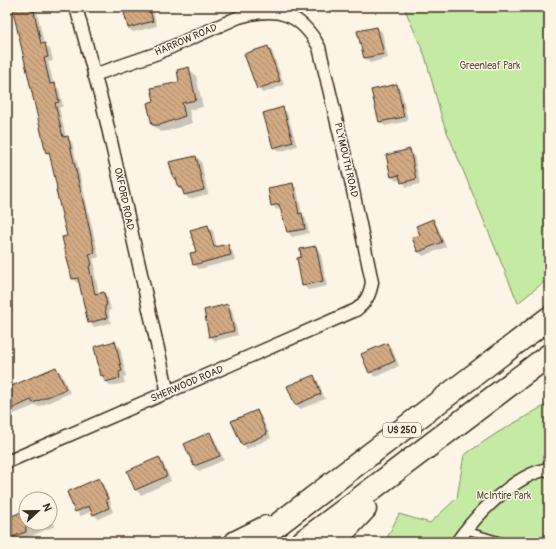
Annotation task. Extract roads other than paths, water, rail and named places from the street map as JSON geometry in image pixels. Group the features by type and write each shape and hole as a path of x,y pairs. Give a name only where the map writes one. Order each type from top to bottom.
{"highway":[{"name":"US 250","path":"254,542 549,318"},
{"name":"US 250","path":"302,542 549,355"},
{"path":"334,542 359,514 400,475 457,425"},
{"path":"236,542 280,522"}],"street":[{"name":"OXFORD ROAD","path":"76,7 94,75 168,393"},
{"name":"HARROW ROAD","path":"94,75 158,53 239,17 252,13 270,12 288,14 301,23"},
{"name":"PLYMOUTH ROAD","path":"301,23 312,34 319,47 352,181 372,282 370,293 365,303"},
{"name":"SHERWOOD ROAD","path":"7,462 356,310 365,303"},
{"path":"457,542 465,530 486,508 510,488 537,471 549,468"}],"lane":[{"path":"465,530 505,542"}],"park label":[{"name":"Greenleaf Park","path":"490,66"},
{"name":"McIntire Park","path":"504,496"}]}
